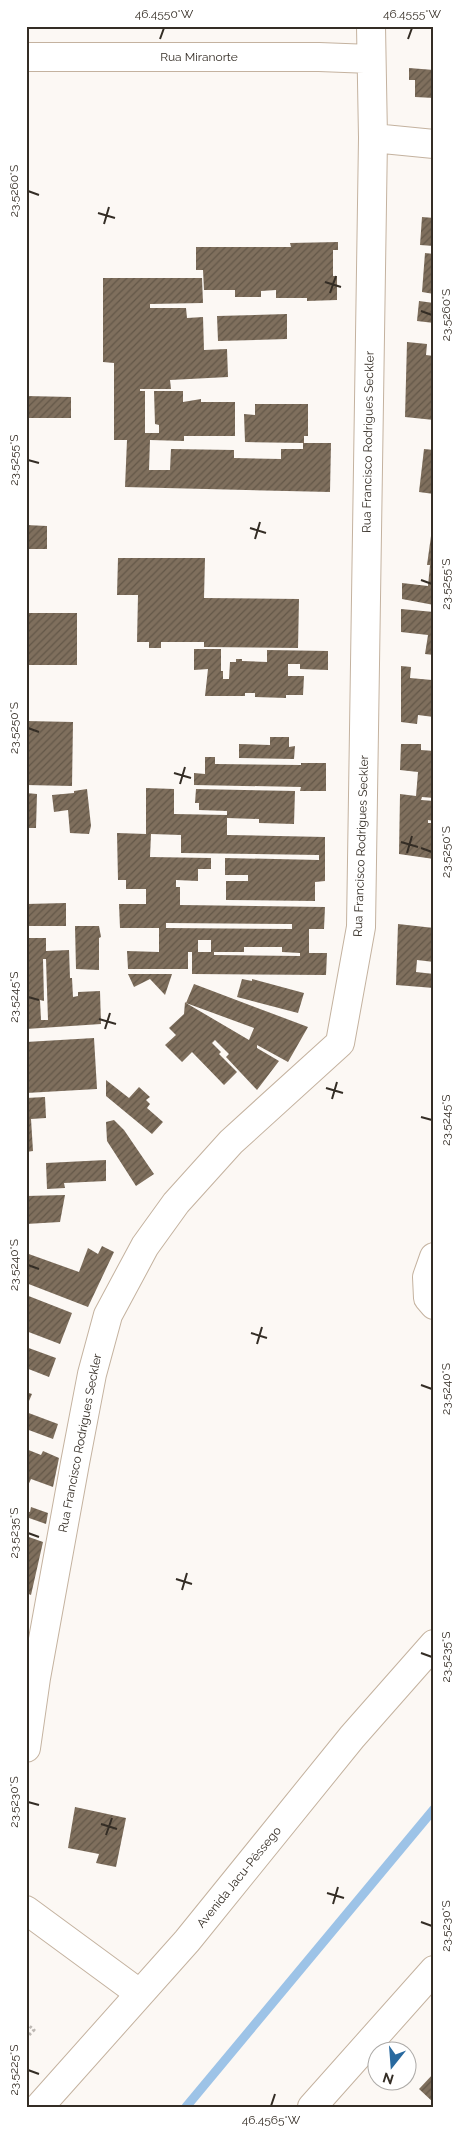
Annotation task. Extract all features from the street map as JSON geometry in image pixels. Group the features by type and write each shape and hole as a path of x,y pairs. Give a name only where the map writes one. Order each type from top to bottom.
{"main road":[{"name":"Rua Francisco Rodrigues Seckler","path":"26,1748 36,1678 76,1454 92,1374 108,1315 145,1246 176,1203 231,1142 340,1043 361,927 373,138 372,26"},
{"name":"Rua Miranorte","path":"26,57 320,57 371,59"},
{"path":"373,138 434,144"},
{"path":"434,1257 428,1277 428,1298 434,1305"},
{"name":"Avenida Jacu-Pêssego","path":"40,2107 193,1933 352,1737 434,1644"},
{"path":"26,1910 139,1993"},
{"path":"312,2107 434,1970"}],"path":[{"path":"26,2023 34,2030 26,2038"}],"building":[{"path":"409,68 434,70 434,98 415,97 415,80 409,80"},
{"path":"422,217 434,218 434,246 420,245"},
{"path":"338,242 338,250 333,250 333,276 337,276 337,300 307,301 307,298 276,298 276,290 261,291 261,297 235,297 235,290 204,290 203,270 196,270 196,247 291,247 290,243"},
{"path":"425,253 434,254 434,294 422,292"},
{"path":"103,278 202,278 203,303 150,304 150,308 186,308 187,318 203,317 204,350 227,349 228,377 170,380 171,389 140,389 140,391 145,391 145,433 159,433 159,425 155,424 154,391 183,391 183,402 201,399 201,402 235,402 235,436 184,436 184,441 150,440 149,470 170,470 171,449 234,450 234,458 281,459 281,449 303,449 303,443 331,443 330,492 125,487 127,440 114,440 114,363 103,362"},
{"path":"419,301 434,303 434,323 417,321"},
{"path":"287,314 287,339 218,341 217,316"},
{"path":"407,342 427,344 426,355 434,356 434,420 405,417"},
{"path":"26,396 71,397 71,418 26,418"},
{"path":"255,404 308,404 308,436 304,436 304,443 245,442 244,414 255,415"},
{"path":"424,449 434,450 434,494 419,492"},
{"path":"26,525 47,526 47,549 26,549"},
{"path":"431,536 434,537 434,605 402,599 402,583 428,586 430,565 427,565"},
{"path":"118,558 205,558 204,598 299,599 298,648 204,647 204,642 161,642 161,648 149,648 149,642 137,642 138,595 117,595"},
{"path":"401,609 434,612 434,655 425,654 428,635 401,632"},
{"path":"26,613 77,613 77,665 26,665"},
{"path":"194,649 221,649 223,679 229,679 230,662 242,659 242,661 267,662 267,650 328,651 328,670 300,669 300,664 288,664 288,676 304,676 303,695 286,695 286,698 255,697 255,693 245,693 245,696 205,696 208,669 194,670"},
{"path":"401,666 411,667 410,678 432,680 434,674 434,717 418,715 417,724 401,722"},
{"path":"26,721 73,722 72,786 26,785"},
{"path":"270,737 289,737 289,747 295,746 294,759 239,758 239,744 270,745"},
{"path":"401,744 421,744 421,750 434,751 434,798 422,797 421,800 434,801 434,821 428,820 428,823 434,823 434,859 399,854 400,794 416,796 418,772 400,770"},
{"path":"205,757 215,757 215,764 301,765 301,763 326,763 326,791 300,791 301,787 194,785 194,773 205,774"},
{"path":"146,788 174,789 174,814 227,815 227,811 199,810 199,803 195,803 196,789 295,791 294,824 259,823 259,819 227,818 227,835 325,837 325,881 315,882 315,901 226,900 226,881 248,881 248,875 225,875 225,858 319,860 319,855 181,853 181,835 151,834 150,857 211,858 211,869 198,869 198,881 176,880 176,887 180,887 180,905 325,907 324,929 309,929 309,953 327,953 326,975 192,974 192,952 188,952 188,969 128,969 127,951 159,952 159,928 120,928 119,904 146,904 146,889 126,889 126,880 118,880 117,833 146,834","holes":["166,923 292,924 292,929 166,928","198,940 211,940 211,952 198,952","244,947 282,947 282,952 300,953 300,956 214,955 214,952 244,952"]},
{"path":"87,789 91,826 89,834 70,833 68,810 54,812 52,795 74,793 74,791"},
{"path":"26,793 37,794 36,828 26,828"},
{"path":"66,903 66,926 26,926 26,904"},
{"path":"398,924 434,928 434,962 417,960 416,972 434,974 434,988 396,985"},
{"path":"75,926 99,926 101,937 99,938 99,970 76,969"},
{"path":"26,938 46,938 46,951 69,950 73,997 78,996 78,992 100,991 101,1024 26,1029","holes":["43,959 46,959 48,1020 41,1020 40,1000 44,1001"]},
{"path":"128,974 172,974 165,995 150,979 134,987"},
{"path":"242,979 252,981 252,979 304,993 298,1013 237,997"},
{"path":"194,984 308,1027 288,1062 257,1045 257,1048 279,1061 257,1090 226,1057 229,1054 215,1040 212,1043 221,1052 219,1054 237,1072 224,1085 192,1052 182,1062 165,1045 176,1035 169,1028 184,1014 186,1003","holes":["186,1003 254,1028 249,1040"]},
{"path":"94,1038 97,1089 26,1093 26,1042"},
{"path":"106,1080 129,1098 139,1087 150,1097 146,1100 150,1104 147,1108 163,1122 152,1134 106,1096"},
{"path":"45,1097 46,1118 31,1119 33,1151 26,1152 26,1098"},
{"path":"114,1120 124,1130 154,1174 136,1186 107,1141 106,1122"},
{"path":"106,1160 106,1181 64,1183 65,1188 47,1189 46,1163"},
{"path":"65,1195 60,1222 26,1224 26,1196"},
{"path":"102,1246 114,1252 88,1307 26,1283 26,1253 79,1272 88,1248 98,1254"},
{"path":"26,1295 72,1313 60,1344 26,1331"},
{"path":"26,1347 56,1358 49,1377 26,1368"},
{"path":"26,1392 32,1394 26,1408"},
{"path":"26,1412 58,1424 53,1439 26,1429"},
{"path":"26,1449 41,1455 43,1451 59,1458 53,1487 31,1479 26,1490"},
{"path":"31,1507 48,1513 46,1524 29,1518 26,1524 26,1511 30,1512"},
{"path":"26,1536 43,1542 31,1595 26,1593"},
{"path":"75,1807 126,1818 116,1867 96,1863 99,1854 68,1848"},
{"path":"434,2073 434,2103 419,2089"}],"waterway":[{"path":"186,2107 434,1809"}]}
